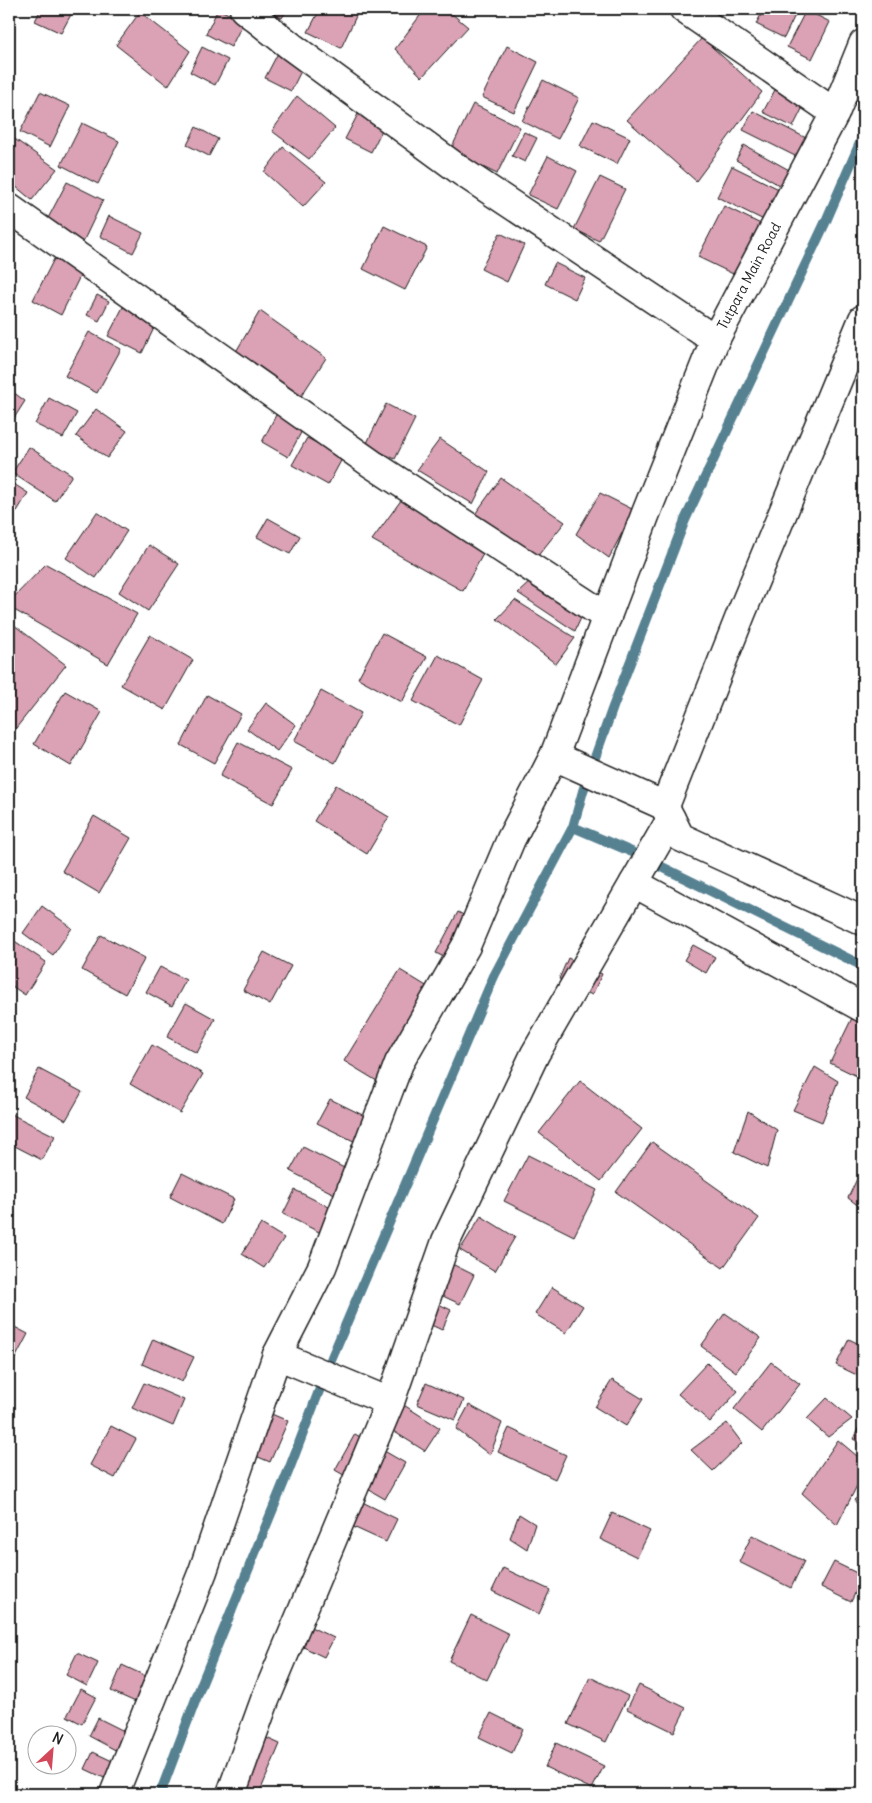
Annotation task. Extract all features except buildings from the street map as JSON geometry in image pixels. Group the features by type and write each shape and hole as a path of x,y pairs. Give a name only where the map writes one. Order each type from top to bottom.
{"street":[{"path":"244,9 292,47 461,171 715,340"},
{"path":"684,9 835,113"},
{"name":"Tutpara Main Road","path":"114,1794 203,1571 277,1355 322,1268 399,1063 466,946 511,839 554,756 646,513 715,340 835,113 863,44"},
{"path":"9,208 372,464 607,617"},
{"path":"231,1794 265,1700 390,1402 446,1241 535,1054 634,884 668,812 741,614 863,319"},
{"path":"554,756 668,812 680,837 863,921"},
{"path":"634,884 863,1008"},
{"path":"277,1355 390,1402"}],"waterway":[{"path":"160,1794 202,1683 290,1467 332,1357 494,976 573,827 583,791 613,707 685,520 826,221 863,136"},
{"path":"573,827 632,852"},
{"path":"658,865 863,966"}]}
